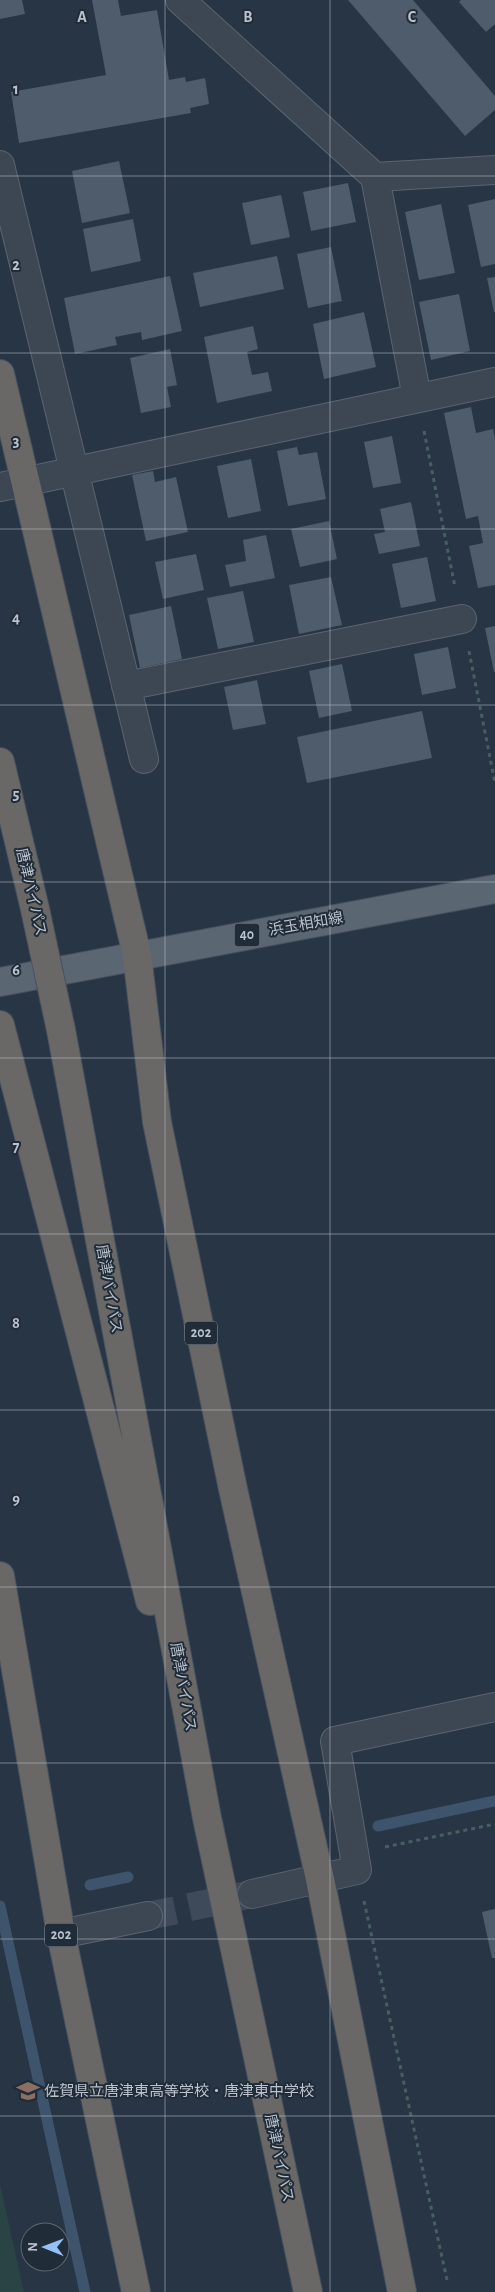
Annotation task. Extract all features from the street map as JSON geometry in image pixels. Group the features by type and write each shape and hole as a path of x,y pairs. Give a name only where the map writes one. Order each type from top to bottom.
{"highway":[{"name":"202","path":"0,374 13,485 137,955 158,1122 233,1489 320,1879 402,2292"},
{"name":"唐津バイパス","path":"0,762 62,1030 207,1818 308,2292"},
{"name":"唐津バイパス","path":"2,1033 207,1818"},
{"name":"202","path":"0,1576 61,1934 136,2292"}],"main road":[{"name":"浜玉相知線","path":"0,982 495,889"}],"street":[{"path":"180,0 375,177 417,398"},
{"path":"0,164 144,758"},
{"path":"375,177 495,170"},
{"path":"13,485 495,382"},
{"path":"126,686 462,620"},
{"path":"252,1894 357,1870 335,1741 495,1707"},
{"path":"61,1934 148,1916"}],"path":[{"path":"448,2280 357,1870 380,1848 495,1824"}],"green space":[{"path":"0,2184 24,2292 0,2292"}],"building":[{"path":"0,0 22,0 25,14 0,19"},
{"path":"92,0 118,0 121,16 157,10 169,80 185,77 186,82 205,78 209,104 190,108 191,113 19,143 11,92 106,75"},
{"path":"348,0 413,0 495,96 495,110 465,136"},
{"path":"461,0 495,0 495,24 486,32 459,2"},
{"path":"119,161 130,213 82,223 72,171"},
{"path":"348,183 356,222 311,231 303,192"},
{"path":"281,195 290,237 251,245 242,203"},
{"path":"495,199 495,264 481,267 468,205"},
{"path":"441,204 455,273 419,280 405,212"},
{"path":"133,219 141,261 91,272 83,229"},
{"path":"331,247 342,301 308,308 297,254"},
{"path":"277,256 284,289 200,307 193,273"},
{"path":"170,276 182,331 142,340 141,332 115,337 117,345 75,354 64,298"},
{"path":"495,277 495,312 494,312 487,278"},
{"path":"459,294 470,351 431,360 419,302"},
{"path":"364,312 376,367 324,379 313,324"},
{"path":"253,326 258,349 247,352 252,375 268,372 272,391 217,403 204,337"},
{"path":"170,349 177,385 167,387 171,407 141,413 130,358"},
{"path":"471,407 476,433 493,429 495,439 495,585 478,588 469,546 483,543 478,516 466,519 444,413"},
{"path":"392,436 401,483 373,488 364,442"},
{"path":"297,447 299,455 317,452 326,499 288,506 277,451"},
{"path":"251,459 261,511 228,518 217,466"},
{"path":"153,471 155,482 176,477 188,532 146,541 132,475"},
{"path":"411,502 420,546 379,554 374,534 385,532 380,509"},
{"path":"329,521 337,559 300,567 291,529"},
{"path":"266,535 275,578 230,587 225,565 246,561 243,540"},
{"path":"196,554 204,590 163,599 155,562"},
{"path":"427,557 436,601 401,608 392,564"},
{"path":"331,577 342,625 299,634 289,585"},
{"path":"243,591 254,642 218,649 207,598"},
{"path":"171,606 182,659 140,668 129,615"},
{"path":"495,626 495,672 494,672 485,628"},
{"path":"448,647 456,688 422,695 414,654"},
{"path":"342,664 352,711 319,718 309,671"},
{"path":"257,680 266,724 233,730 224,687"},
{"path":"422,711 432,758 307,783 297,737"},
{"path":"495,1909 495,1958 492,1958 482,1912"}],"waterway":[{"path":"378,1826 495,1801"},
{"path":"90,1885 128,1877"},
{"path":"0,1906 85,2292"}],"tunnel":[{"path":"148,1916 247,1895"}],"place":[{"name":"佐賀県立唐津東高等学校・唐津東中学校","path":"28,2091"}]}
